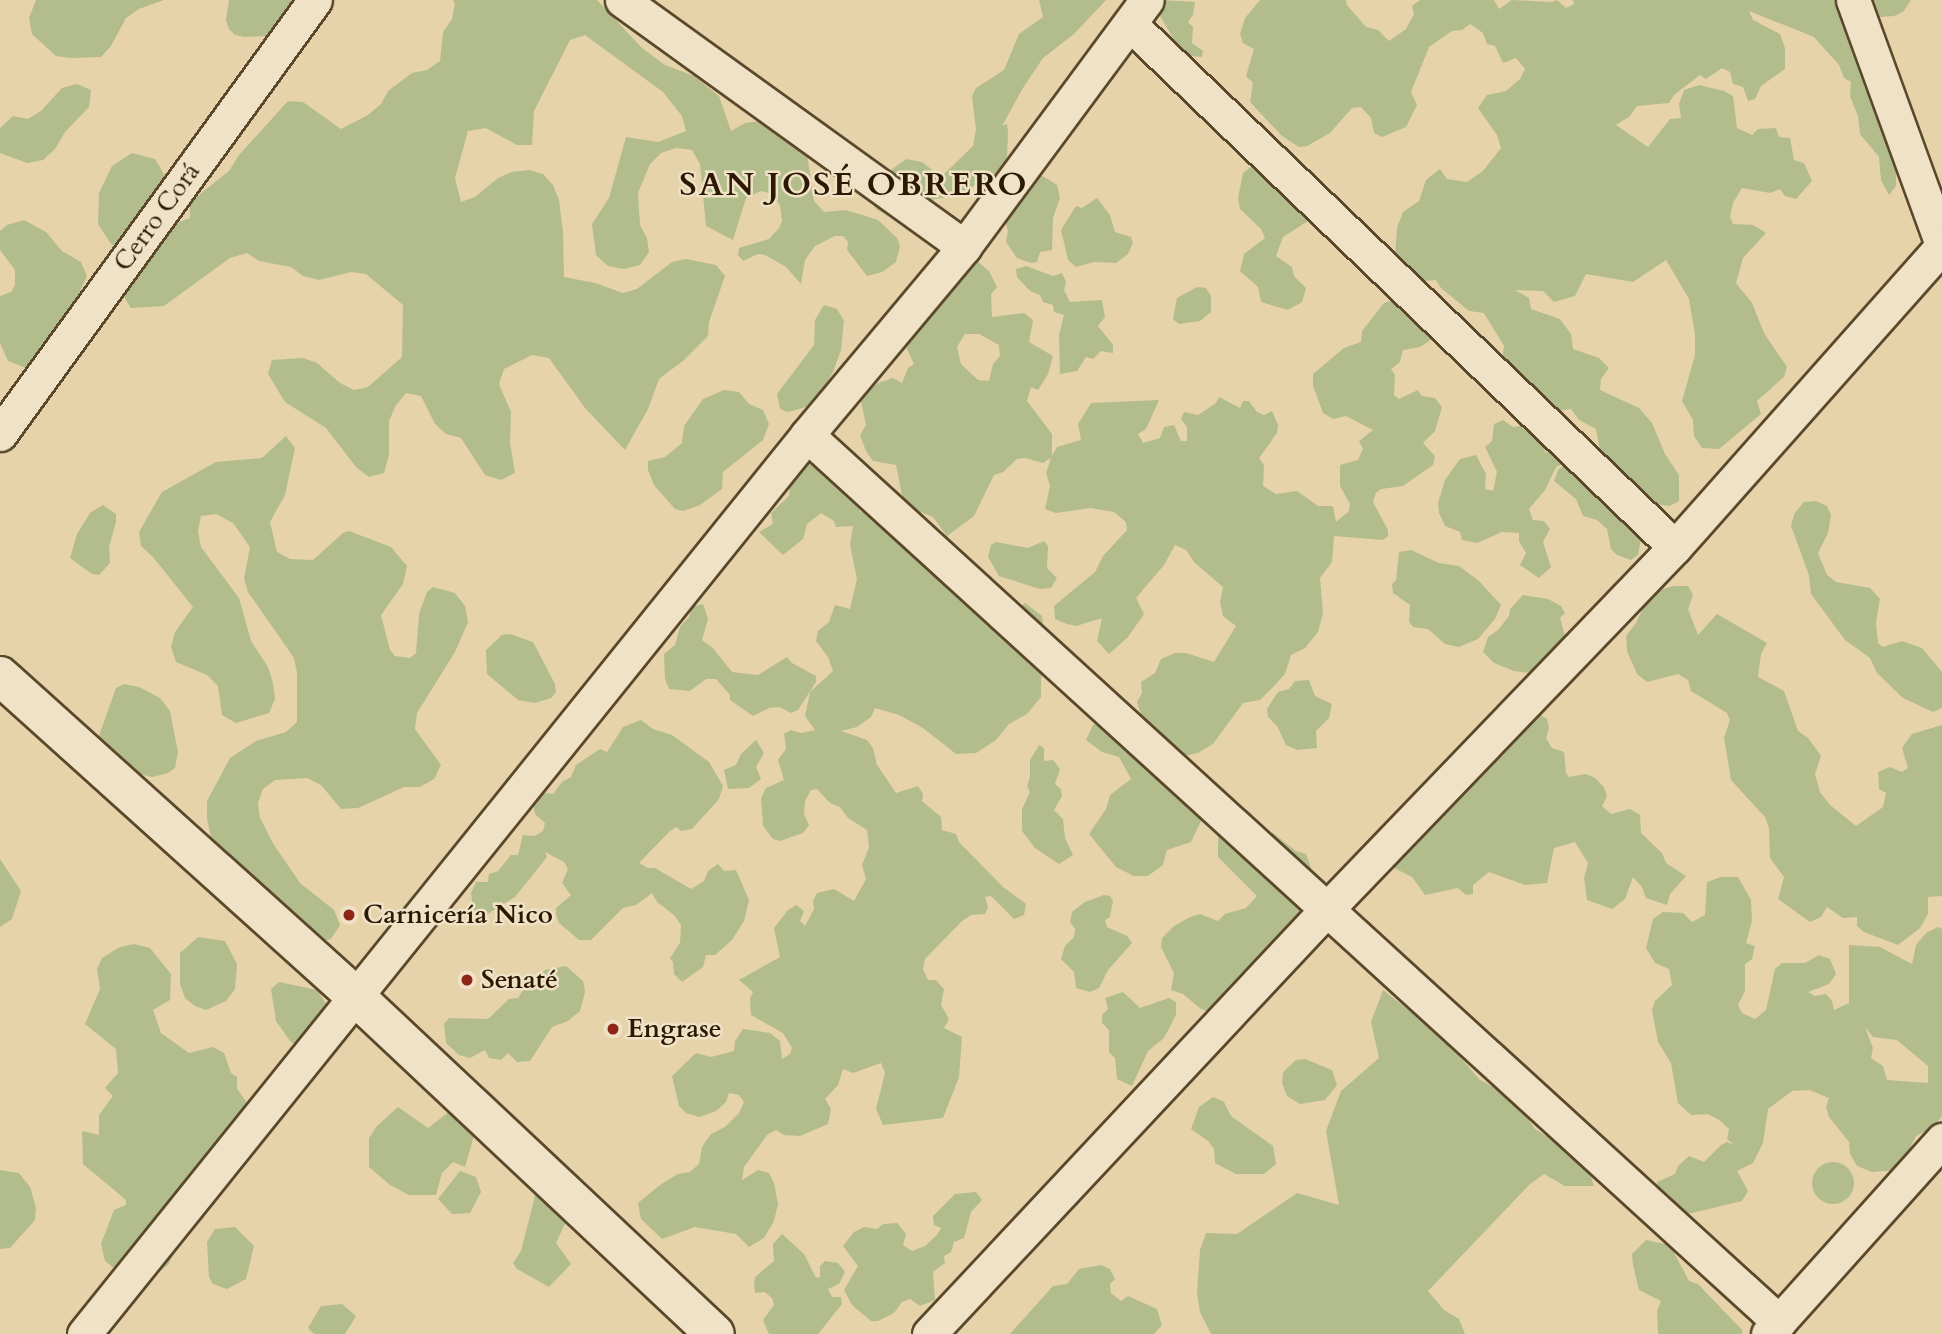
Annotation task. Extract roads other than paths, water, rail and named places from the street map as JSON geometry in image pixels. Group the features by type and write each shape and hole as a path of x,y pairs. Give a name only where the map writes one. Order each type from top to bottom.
{"main road":[{"path":"0,676 356,996 715,1334"}],"street":[{"name":"Cerro Corá","path":"0,434 315,0"},
{"path":"622,0 964,247"},
{"path":"929,1334 1327,909 1675,547 1942,246 1853,0"},
{"path":"84,1334 807,435 964,247 1138,12 1675,547"},
{"path":"807,435 1327,909 1773,1328 1942,1140"}],"place":[{"name":"Carnicería Nico","path":"349,915"},
{"name":"Senaté","path":"467,980"},
{"name":"Engrase","path":"613,1029"}],"district":[{"name":"SAN JOSÉ OBRERO","path":"854,185"}]}
